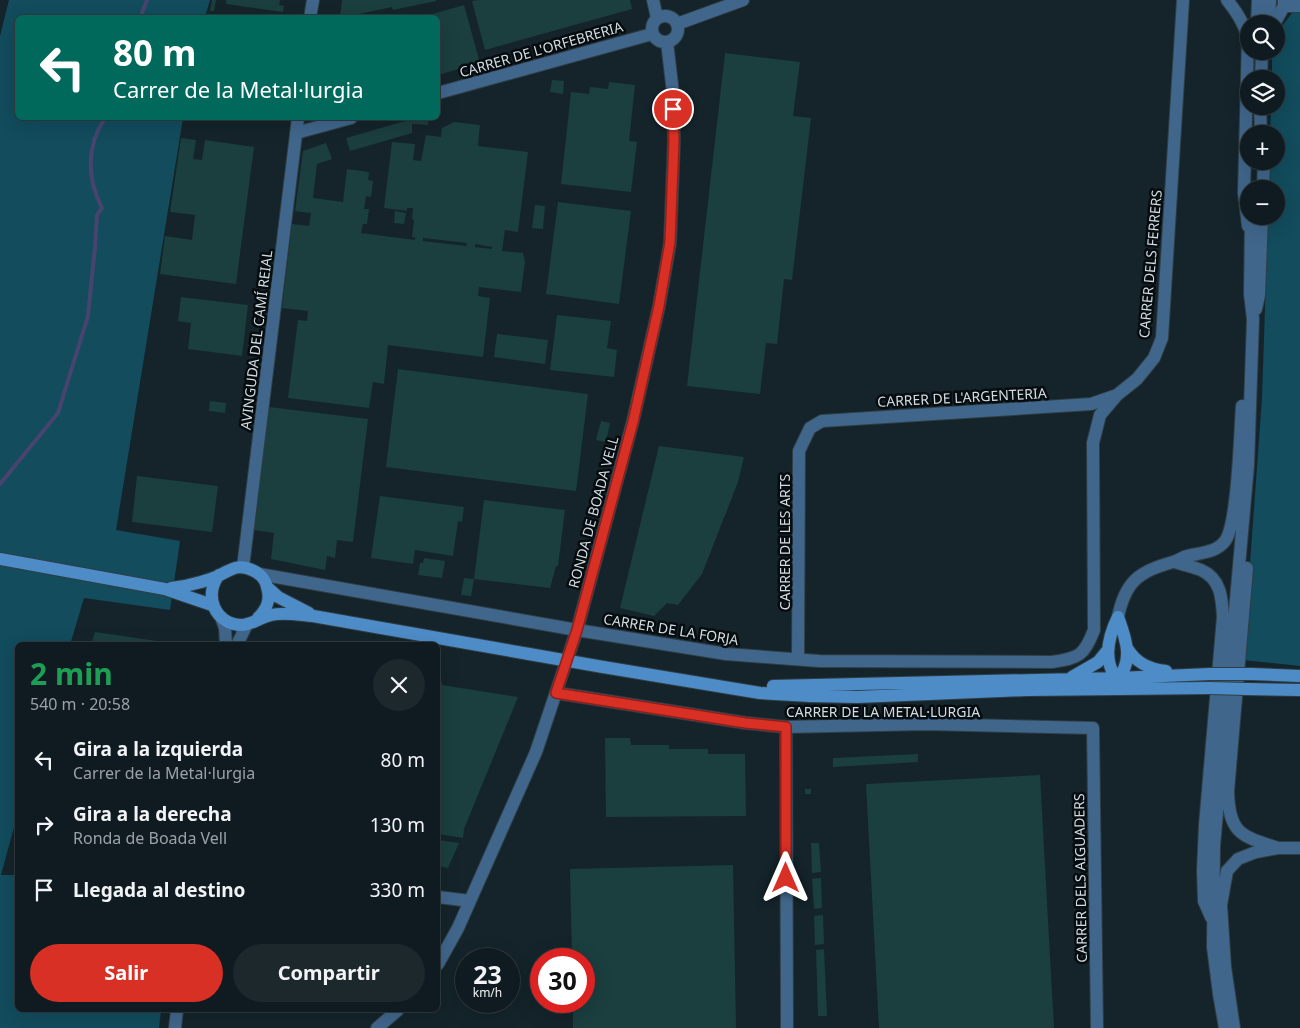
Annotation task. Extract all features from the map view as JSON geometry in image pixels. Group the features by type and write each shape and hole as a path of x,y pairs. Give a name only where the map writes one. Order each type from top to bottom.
{"main road":[{"path":"0,559 166,589 212,605"},
{"path":"166,589 191,585 233,568 243,567 250,569 259,574 269,594 265,611 252,621"},
{"path":"219,575 211,593 212,605 221,617 230,623 252,621 280,614 313,616 760,693 857,697 1105,688 1300,690"},
{"path":"267,587 284,601 313,616"},
{"path":"1105,688 1119,678 1127,667 1127,648 1118,617"},
{"path":"1118,617 1113,627 1108,651 1112,672 1123,683 1143,688"},
{"path":"1127,648 1134,658 1154,670 1186,674"},
{"path":"1068,679 1098,662 1108,651"},
{"path":"716,686 799,686 1119,678 1186,674 1300,676"}],"street":[{"path":"310,15 312,0"},
{"path":"653,0 657,18"},
{"path":"677,24 743,0"},
{"name":"CARRER DELS FERRERS","path":"1081,654 1088,647 1094,630 1093,443 1100,415 1117,395 1137,379 1154,358 1162,338 1183,0"},
{"path":"1227,0 1235,9 1248,38 1244,193 1250,241"},
{"path":"1257,15 1258,0"},
{"path":"1263,15 1264,0"},
{"path":"1269,15 1270,0"},
{"path":"1278,15 1284,3 1300,6"},
{"path":"668,16 673,18 677,24 677,36 667,42 658,41 652,34 652,24 657,18 668,16"},
{"name":"CARRER DE L'ORFEBRERIA","path":"440,92 652,34"},
{"name":"RONDA DE BOADA VELL","path":"440,960 458,928 536,752 577,630 633,422 659,306 670,242 674,141 673,93 667,42"},
{"name":"AVINGUDA DEL CAMÍ REIAL","path":"243,567 298,120"},
{"path":"296,133 344,120"},
{"path":"1225,1028 1214,956 1214,846 1248,465 1253,352 1253,319 1250,294 1251,225"},
{"path":"1253,319 1259,295 1262,225"},
{"path":"1118,617 1122,600 1133,582 1155,568 1175,562 1184,556 1202,554 1225,542 1231,524 1235,501 1245,371 1253,352"},
{"name":"CARRER DE L'ARGENTERIA","path":"810,428 822,421 1091,404 1117,395"},
{"name":"CARRER DE LES ARTS","path":"798,659 799,451 810,428"},
{"path":"1248,465 1251,511 1228,810 1234,827 1244,836 1278,848"},
{"path":"1175,562 1202,570 1212,578 1219,587 1222,602 1203,871 1204,901 1213,924"},
{"name":"CARRER DE LA FORJA","path":"259,574 577,630 726,654 819,661 1052,662 1069,659 1081,654"},
{"path":"221,617 225,628 226,642"},
{"path":"239,642 252,621"},
{"name":"CARRER DE LA METAL·LURGIA","path":"556,693 746,723 786,727 926,724 1093,728"},
{"path":"786,727 787,1028"},
{"name":"CARRER DELS AIGUADERS","path":"1093,728 1097,1028"},
{"path":"1234,1028 1225,967 1221,905 1227,871 1238,859 1256,852 1278,848 1300,848"},
{"path":"440,897 470,901"},
{"path":"175,1028 177,1012"},
{"path":"377,1028 396,1012"}],"shaded area":[{"path":"9,0 210,0 206,15 15,15 15,120 183,120 116,530 180,541 170,610 84,598 71,642 15,642 15,823 1,875 15,875 15,1012 161,1012 159,1028 0,1028 0,36"},
{"path":"1292,13 1300,13 1300,666 1243,660 1262,398 1268,225 1285,225 1285,180 1268,180 1269,170 1285,170 1285,125 1270,125 1271,115 1285,115 1285,70 1272,70 1272,60 1285,60 1285,22"}],"building":[{"path":"212,0 216,0 214,11 210,11"},
{"path":"226,0 280,0 279,5 284,6 283,12 226,4"},
{"path":"342,0 436,0 393,10 392,7 354,15 340,15"},
{"path":"630,0 632,9 485,50 472,1"},
{"path":"464,5 480,63 440,74 440,15 429,15"},
{"path":"725,53 800,62 793,116 811,118 792,280 784,279 777,344 766,343 760,394 687,386"},
{"path":"552,80 564,81 563,94 550,92"},
{"path":"609,82 635,85 629,141 637,142 631,192 561,184 571,92 589,94 590,87 608,89"},
{"path":"409,120 429,120 428,125 412,124 412,133 350,151 346,138"},
{"path":"454,122 480,125 478,146 528,152 518,232 505,230 502,251 523,253 525,262 521,292 479,287 478,296 490,298 483,357 388,345 384,384 373,382 369,408 288,398 298,320 307,321 308,311 282,308 292,224 309,226 311,213 295,211 303,151 326,143 332,159 317,164 313,198 343,202 347,169 369,172 368,180 373,181 371,197 366,196 364,209 369,209 367,224 363,224 361,233 415,240 415,237 412,237 413,208 407,208 407,211 384,208 392,142 415,144 413,160 421,161 426,135 441,137 442,128","holes":["423,238 467,243 466,246 423,241","475,244 492,247 492,249 475,247"]},
{"path":"181,138 196,140 193,159 202,160 205,140 254,147 236,284 160,274 165,236 192,240 195,215 170,212"},
{"path":"558,202 631,211 619,304 546,294"},
{"path":"535,205 545,206 543,229 532,228"},
{"path":"395,211 406,213 404,224 394,223"},
{"path":"181,297 248,305 242,356 188,349 191,323 178,321"},
{"path":"557,315 611,321 607,348 617,350 614,377 550,370"},
{"path":"497,334 548,340 545,364 494,357"},
{"path":"398,369 588,394 576,491 386,467"},
{"path":"210,401 226,403 225,413 209,411"},
{"path":"269,407 368,419 353,542 337,540 335,558 327,556 325,570 271,559 274,533 254,530"},
{"path":"601,421 610,423 606,442 596,440"},
{"path":"659,446 744,457 738,482 702,574 678,605 667,603 654,616 620,608"},
{"path":"137,476 218,486 212,532 132,522"},
{"path":"380,496 464,507 462,522 458,521 453,556 415,550 413,564 371,558"},
{"path":"484,500 565,510 558,566 556,566 550,588 474,579"},
{"path":"424,558 445,561 442,578 418,575 420,563 423,563"},
{"path":"464,578 474,579 471,596 461,595"},
{"path":"95,632 164,642 92,642"},
{"path":"440,682 442,685 518,697 464,829 463,838 440,834"},
{"path":"605,738 630,738 631,745 669,745 669,749 708,749 708,754 745,754 746,816 606,817"},
{"path":"918,754 918,762 833,767 833,758"},
{"path":"1040,775 1054,1028 879,1028 866,784"},
{"path":"805,789 811,789 811,794 805,794"},
{"path":"440,840 459,843 448,868 440,866"},
{"path":"811,843 819,843 821,872 812,873"},
{"path":"733,865 736,1028 573,1028 573,1013 595,1013 595,948 572,948 570,869"},
{"path":"821,878 822,908 814,909 812,879"},
{"path":"823,915 824,944 815,945 814,916"},
{"path":"824,949 827,1016 818,1016 816,950"}],"waterway":[{"path":"141,15 147,0"},
{"path":"0,484 58,413 88,316 97,215 102,208 93,186 91,163 94,140 104,120"}],"route":[{"path":"673,109 674,141 670,242 659,306 633,422 577,630 556,693 746,723 786,727 786,878"}]}
